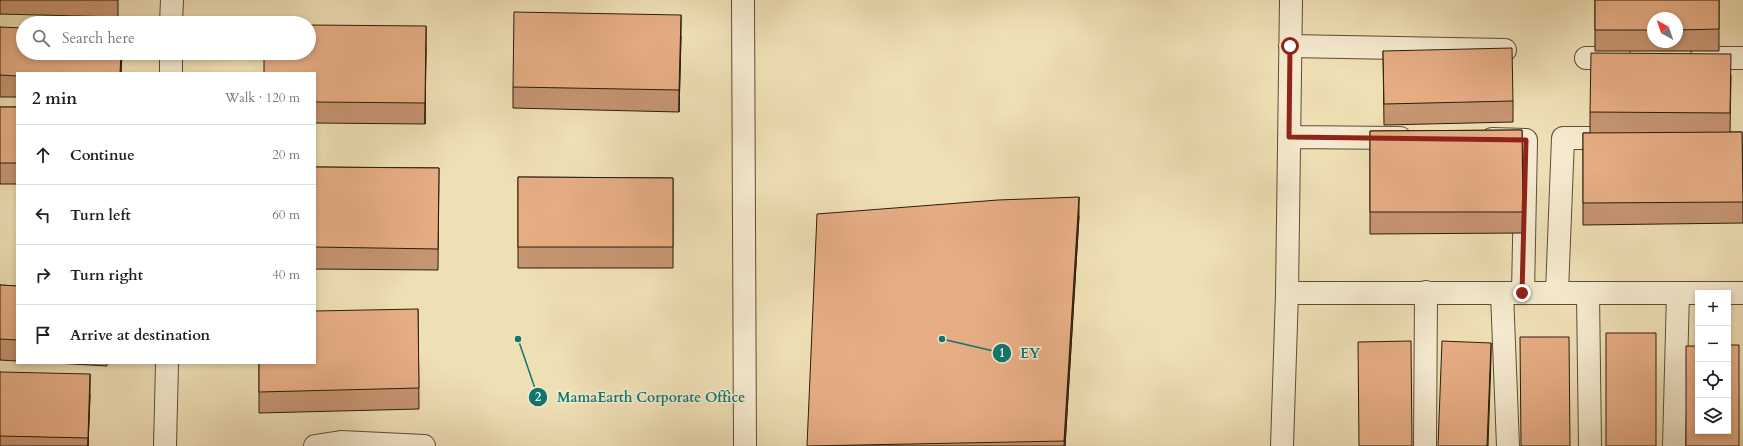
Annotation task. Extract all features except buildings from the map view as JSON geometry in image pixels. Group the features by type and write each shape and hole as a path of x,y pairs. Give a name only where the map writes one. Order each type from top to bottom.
{"street":[{"path":"171,16 172,0"},
{"path":"743,0 745,446"},
{"path":"1282,446 1287,293 1291,0"},
{"path":"1290,46 1511,50"},
{"path":"1586,58 1641,58"},
{"path":"1680,58 1743,58"},
{"path":"171,60 171,72"},
{"path":"1289,137 1418,138"},
{"path":"1556,292 1563,138 1633,138"},
{"path":"1472,139 1526,140 1512,293 1508,446"},
{"path":"1425,446 1426,292"},
{"path":"1287,293 1743,293"},
{"path":"1588,293 1590,446"},
{"path":"1674,446 1678,293"},
{"path":"165,446 167,364"},
{"path":"315,446 341,442 424,446"}],"place":[{"name":"MamaEarth Corporate Office","path":"518,339"},
{"name":"EY","path":"942,339"}],"route":[{"path":"1290,46 1289,137 1526,140 1522,293"}]}
